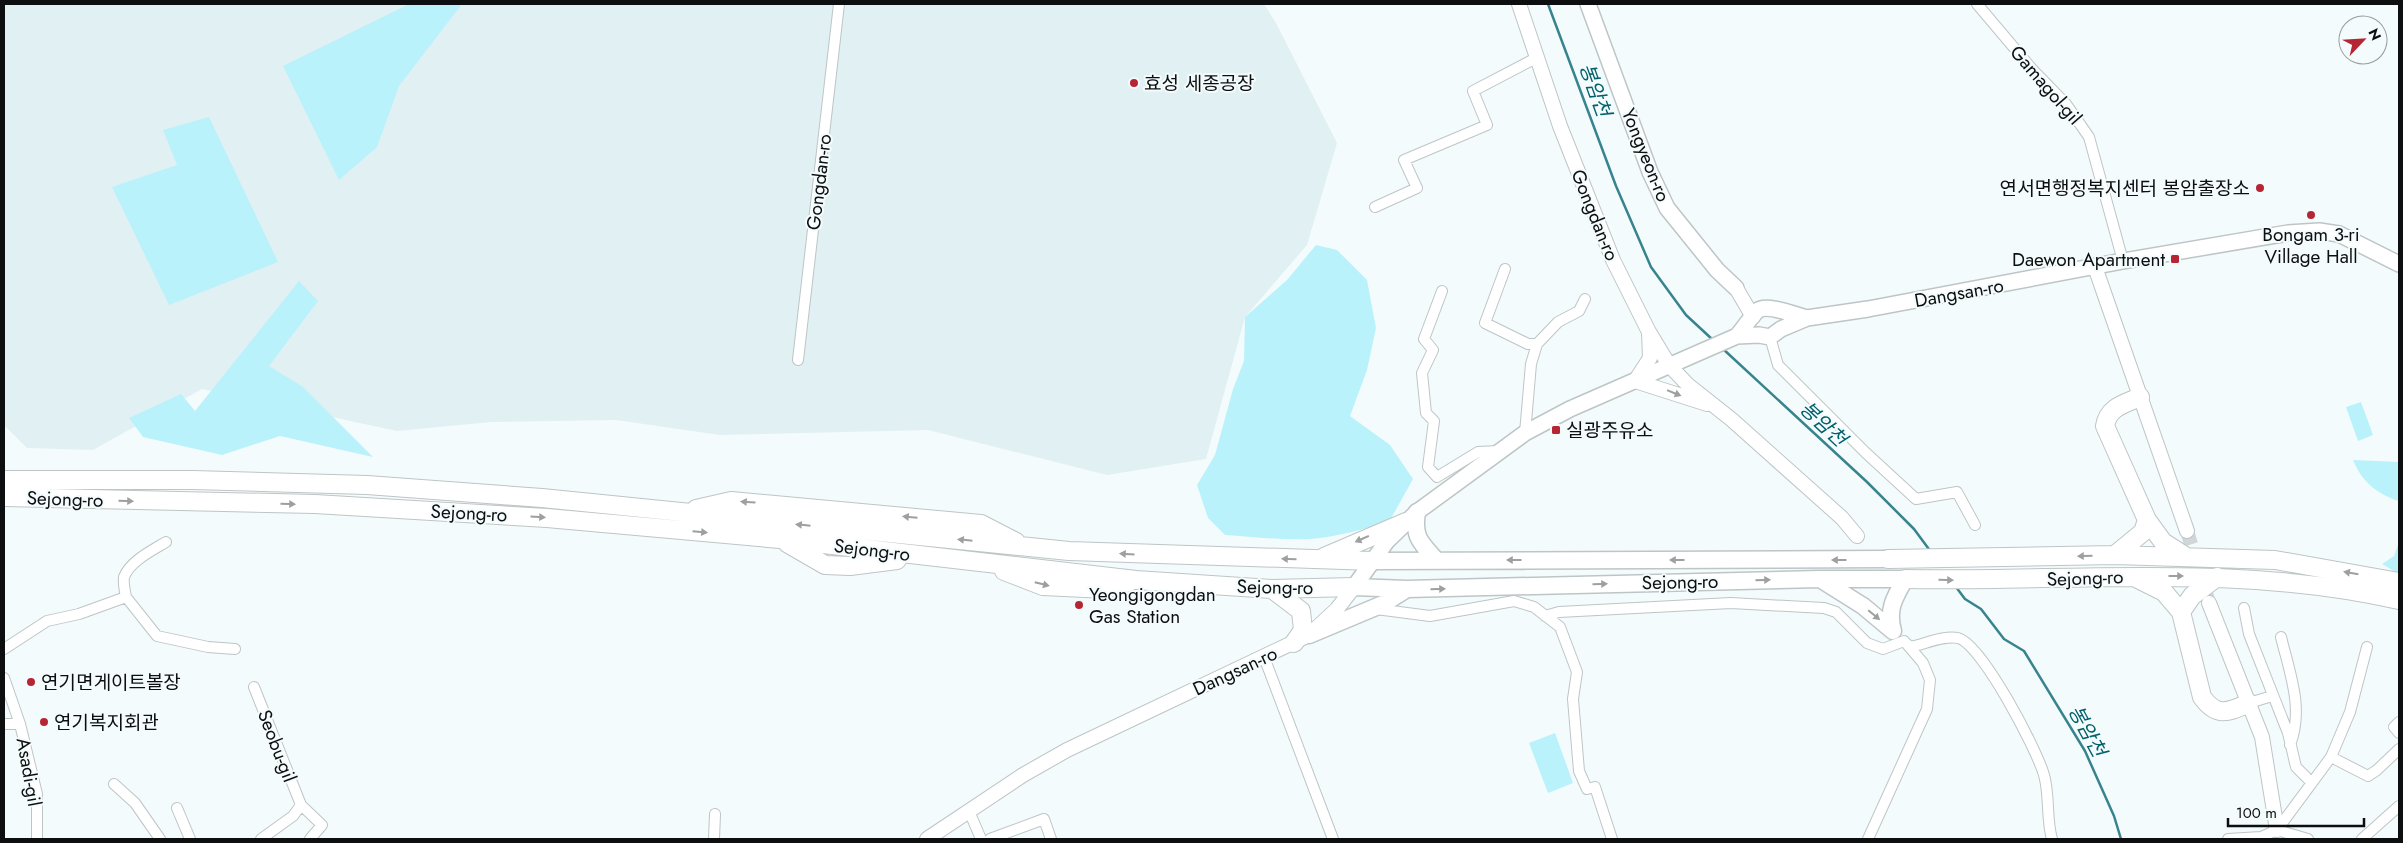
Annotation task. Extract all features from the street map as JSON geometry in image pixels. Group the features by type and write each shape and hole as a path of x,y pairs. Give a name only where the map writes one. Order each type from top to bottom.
{"highway":[{"path":"2140,397 2113,409 2107,416 2106,426 2147,520 2164,542 2185,556"},
{"path":"4,468 36,480"},
{"name":"Sejong-ro","path":"4,480 192,480 367,486 542,498 1023,546 1131,554 1373,561"},
{"name":"Sejong-ro","path":"4,497 325,505 547,518 780,539 1136,580 1272,589 1354,587"},
{"path":"4,504 42,498"},
{"path":"1319,560 1411,517"},
{"path":"2115,555 2143,532 2147,520"},
{"name":"Sejong-ro","path":"1888,559 2115,555 2275,560 2399,582"},
{"path":"2133,576 2164,592 2181,612 2202,697 2209,706 2219,711 2229,712 2249,703"},
{"name":"Sejong-ro","path":"1905,579 1988,581 2133,576 2217,577 2272,580 2399,600"},
{"path":"2181,612 2192,596 2217,577"},
{"path":"1272,589 1301,611 1302,639"}],"main road":[{"name":"Yongyeon-ro","path":"1588,4 1650,172 1667,208 1711,263 1736,288"},
{"name":"Dangsan-ro","path":"1807,318 1868,309 2123,261 2288,233 2319,230 2339,234 2399,264"},
{"path":"1737,336 1758,312 1773,308 1782,319 1770,334"},
{"path":"1758,312 1753,327 1770,334"},
{"path":"1778,312 1807,318"},
{"path":"1737,336 1770,334 1807,318"},
{"name":"Dangsan-ro","path":"1354,587 1387,541 1411,517 1525,434 1570,409 1737,336"},
{"path":"1411,517 1417,537 1436,560"},
{"name":"Sejong-ro","path":"1373,561 1888,559"},
{"path":"1819,579 1863,606 1902,640"},
{"name":"Sejong-ro","path":"1354,587 1407,590 1819,579 1905,579"},
{"path":"1902,640 1890,608 1905,579"},
{"path":"1302,639 1383,604 1407,590"}],"street":[{"name":"Gongdan-ro","path":"798,360 839,4"},
{"name":"Gongdan-ro","path":"1519,4 1560,126 1613,260 1649,332 1688,385 1731,419 1842,518 1858,536"},
{"name":"Gamagol-gil","path":"1976,4 2032,69 2066,104 2089,137 2123,261"},
{"path":"1375,207 1417,188 1404,160 1486,125 1473,91 1538,57"},
{"path":"2095,267 2187,531"},
{"path":"1505,269 1484,323 1528,344 1537,344"},
{"path":"1736,288 1758,312"},
{"path":"1442,290 1424,339 1433,350 1422,373 1426,413 1434,421 1428,466 1437,478 1478,452 1502,451"},
{"path":"1525,434 1531,364 1537,344 1558,322 1579,311 1585,299"},
{"path":"1649,332 1650,358 1635,381 1713,406"},
{"path":"1770,334 1778,365 1887,472 1916,498 1957,492 1975,525"},
{"path":"166,542 138,560 129,569 124,578 126,597 157,636 188,643 235,649"},
{"name":"Dangsan-ro","path":"927,839 1023,775 1067,750 1302,639 1338,609 1354,587"},
{"path":"4,649 47,621 79,614 126,597"},
{"path":"1370,608 1430,616 1514,601 1534,607 1560,627 1577,672 1573,699 1579,771 1587,789 1594,787 1612,839"},
{"path":"1545,616 1559,612 1731,602 1824,608 1836,612 1867,643 1882,649 1902,640 1950,637 1961,639 1998,684 2028,736 2044,776 2052,839"},
{"path":"2209,603 2262,737 2278,830"},
{"path":"2244,608 2249,634 2288,733 2296,767 2312,783"},
{"path":"2282,637 2298,705 2295,732 2290,746"},
{"path":"1868,839 1927,710 1930,680 1923,663 1902,640"},
{"path":"2228,839 2261,836 2278,830 2331,757 2350,712 2367,646"},
{"path":"1264,657 1333,839"},
{"name":"Asadi-gil","path":"4,678 20,724 37,794 37,839"},
{"name":"Seobu-gil","path":"254,686 301,805 322,825 310,839"},
{"path":"2249,703 2272,696"},
{"path":"2399,722 2394,726 2399,733"},
{"path":"4,724 20,724"},
{"path":"2331,757 2368,776 2399,749"},
{"path":"114,784 135,803 160,839"},
{"name":"Seobu-gil","path":"261,839 293,816 301,805"},
{"path":"2362,839 2399,806"},
{"path":"176,808 190,839"},
{"path":"970,810 981,839"},
{"path":"714,839 715,814"},
{"path":"990,839 1044,819 1051,839"},
{"path":"2278,830 2300,838"}],"shaded area":[{"path":"4,4 1264,4 1276,23 1337,143 1307,245 1245,317 1206,459 1107,475 928,430 720,435 616,420 491,422 397,431 202,389 93,450 27,448 4,425"},
{"path":"409,4 462,4 399,86 377,147 339,180 283,66"},
{"path":"209,117 278,262 169,305 112,187 177,165 163,130"},
{"path":"1316,245 1337,250 1367,280 1376,328 1367,370 1350,416 1390,445 1413,479 1389,522 1340,535 1310,539 1278,539 1225,535 1208,518 1197,485 1215,455 1233,389 1244,361 1245,317 1287,280"},
{"path":"299,281 318,301 269,366 303,387 373,457 280,436 222,455 143,437 129,418 181,394 195,411"},
{"path":"2361,402 2373,435 2358,441 2346,407"},
{"path":"2353,460 2399,462 2399,501 2384,495 2371,486 2361,475"},
{"path":"2399,542 2399,574 2382,564 2394,556"},
{"path":"1555,733 1573,783 1548,793 1529,743"}],"waterway":[{"name":"봉암천","path":"1548,4 1616,186 1651,267 1686,315 1713,340"},
{"name":"봉암천","path":"1722,348 1867,482 1914,529 1931,552"},
{"name":"봉암천","path":"1956,587 1965,599 1981,609 2004,639 2024,651 2085,751 2114,816 2121,839"}],"tunnel":[{"path":"2187,531 2209,603"}],"place":[{"name":"효성 세종공장","path":"1134,83"},
{"name":"연서면행정복지센터 봉암출장소","path":"2260,188"},
{"name":"Bongam 3-ri Village Hall","path":"2311,215"},
{"name":"Daewon Apartment","path":"2175,259"},
{"name":"실광주유소","path":"1556,430"},
{"name":"Yeongigongdan Gas Station","path":"1079,605"},
{"name":"연기면게이트볼장","path":"31,682"},
{"name":"연기복지회관","path":"44,722"}]}
